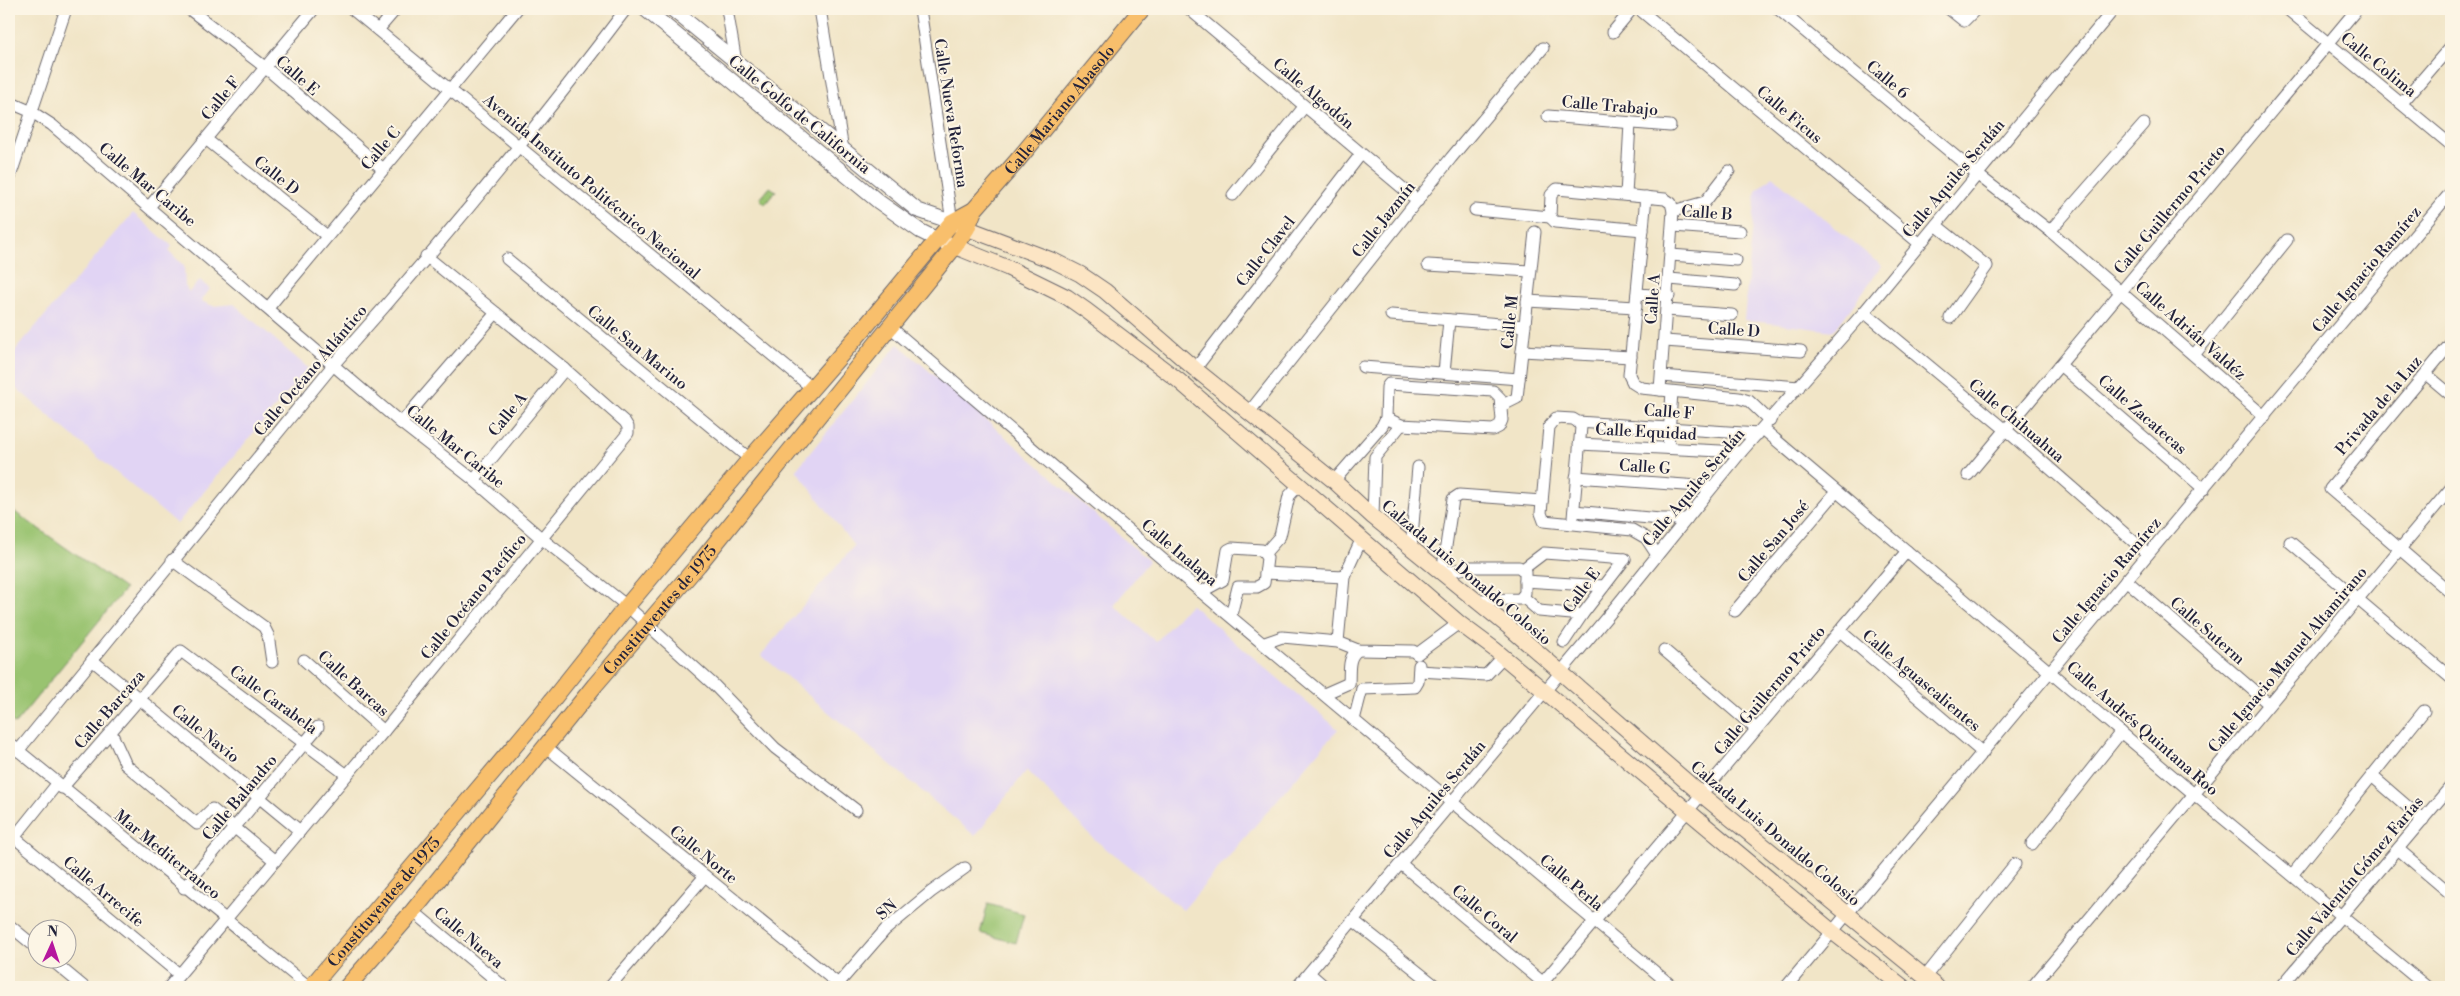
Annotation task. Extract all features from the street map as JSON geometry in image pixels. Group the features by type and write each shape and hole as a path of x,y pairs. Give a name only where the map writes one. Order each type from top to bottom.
{"main road":[{"name":"Calle Mariano Abasolo","path":"974,210 1142,9"},
{"path":"952,222 974,210"},
{"name":"Constituyentes de 1975","path":"347,987 413,911 545,746 646,624 698,565 955,246 967,228 974,210"},
{"name":"Calzada Luis Donaldo Colosio","path":"952,222 1054,261 1080,274 1105,291 1195,369 1250,411 1334,481 1373,518 1510,628 1559,673 1702,795 1931,982"},
{"name":"Constituyentes de 1975","path":"310,987 538,718 627,606 750,459 952,222"},
{"path":"938,240 1008,268 1067,297 1178,380 1459,623 1499,653 1834,933 1903,987"},
{"path":"1362,538 1373,518"},
{"path":"1499,653 1510,628"}],"street":[{"path":"9,180 66,9"},
{"name":"Calle E","path":"189,9 266,68 383,169"},
{"name":"Calle F","path":"149,207 314,9"},
{"name":"Avenida Instituto Politécnico Nacional","path":"352,9 812,388"},
{"path":"378,30 396,9"},
{"name":"Calle C","path":"268,308 517,9"},
{"name":"Calle Océano Atlántico","path":"18,751 172,560 518,145 626,9"},
{"name":"Calle Golfo de California","path":"645,9 832,164 906,221 938,240"},
{"name":"Calle Golfo de California","path":"672,9 917,210 952,222"},
{"path":"727,9 736,62 730,79"},
{"path":"820,9 843,150 832,164"},
{"name":"Calle Nueva Reforma","path":"920,9 952,222"},
{"name":"Calle Algodón","path":"1189,9 1418,201"},
{"path":"1613,32 1632,9"},
{"name":"Calle Ficus","path":"1639,9 1920,243"},
{"name":"Calle 6","path":"1778,9 1978,175"},
{"path":"1952,10 1964,22 1976,9"},
{"name":"Calle Aquiles Serdán","path":"1297,987 1545,692 1741,452 1864,312 2114,9"},
{"name":"Calle Colima","path":"2287,9 2402,102 2451,145"},
{"name":"Calle Guillermo Prieto","path":"1968,475 2357,9"},
{"path":"2402,102 2451,46"},
{"name":"Calle Jazmín","path":"1250,411 1543,48"},
{"name":"Calle Mar Caribe","path":"9,102 32,112 52,125 402,423 474,480 541,538 627,606 714,684 775,748 856,810"},
{"path":"1233,195 1304,107"},
{"name":"Calle Trabajo","path":"1548,116 1670,126"},
{"path":"1626,195 1630,123"},
{"path":"2050,231 2144,124"},
{"name":"Calle D","path":"206,140 327,236"},
{"name":"Calle Clavel","path":"1195,369 1361,154"},
{"path":"1550,217 1553,191 1665,199 1671,203 1673,211 1705,202 1729,171"},
{"name":"Calle Adrián Valdéz","path":"1978,175 2050,231 2265,417"},
{"name":"Calle Ignacio Ramírez","path":"1786,987 1834,933 2451,192"},
{"path":"1522,350 1631,357 1646,197"},
{"path":"1475,210 1550,217 1555,222 1643,230"},
{"name":"Calle A","path":"1668,448 1670,428 1666,391 1662,376 1670,279 1673,211"},
{"path":"1936,225 1987,266 1950,318"},
{"name":"Calle B","path":"1672,226 1740,231"},
{"name":"Calle M","path":"1501,406 1517,398 1535,232"},
{"path":"2194,355 2287,240"},
{"path":"1671,255 1736,260"},
{"name":"Calle Océano Pacífico","path":"169,987 384,731 628,433 628,427 625,422 565,369 426,256"},
{"name":"Calle San Marino","path":"507,259 750,459"},
{"path":"1428,265 1530,271"},
{"path":"1670,279 1735,285"},
{"path":"1637,294 1668,296"},
{"path":"1527,300 1636,307"},
{"path":"1667,310 1732,315"},
{"name":"Calle Chihuahua","path":"1864,312 2006,430 2148,554"},
{"path":"402,423 496,313"},
{"path":"1391,315 1525,326"},
{"path":"1444,373 1449,320"},
{"name":"Calle Inalapa","path":"889,326 1451,802"},
{"name":"Calle D","path":"1665,341 1801,351"},
{"name":"Privada de la Luz","path":"2400,549 2330,489 2451,343"},
{"name":"Calle Andrés Quintana Roo","path":"1631,357 1629,375 1632,383 1641,388 1749,400 1764,428 1836,492 2428,987"},
{"name":"Calle Zacatecas","path":"2060,365 2204,489"},
{"path":"1363,367 1519,378"},
{"name":"Calle A","path":"474,480 565,369"},
{"path":"1178,380 1195,369"},
{"path":"2426,374 2451,395"},
{"path":"1662,376 1799,387"},
{"path":"1334,481 1382,426 1386,418 1387,388 1389,384 1498,393 1502,420 1499,427 1493,430 1401,425 1386,418"},
{"name":"Calle F","path":"1542,501 1552,422 1556,418 1573,419 1578,422 1670,428 1764,428"},
{"path":"1573,525 1581,427 1578,422"},
{"path":"1373,518 1375,457 1401,425"},
{"name":"Calle Equidad","path":"1579,444 1741,452"},
{"path":"1411,548 1418,467"},
{"name":"Calle G","path":"1576,477 1712,487"},
{"path":"1223,580 1238,587 1261,586 1265,573 1265,553 1280,536 1289,496 1298,485"},
{"name":"Calle Ignacio Manuel Altamirano","path":"2032,987 2451,488"},
{"name":"Calle San José","path":"1735,611 1836,492"},
{"path":"1523,597 1525,572 1523,569 1471,567 1442,573 1453,499 1459,495 1542,501 1541,513 1544,520 1573,525 1632,530 1646,538 1657,555"},
{"path":"1574,511 1687,519"},
{"path":"1338,642 1344,577 1362,538"},
{"path":"2290,542 2451,678"},
{"path":"1223,580 1228,550 1232,548 1262,550 1265,553"},
{"path":"2400,549 2451,593"},
{"name":"Calle Guillermo Prieto","path":"1543,986 1594,922 1907,551"},
{"name":"Calle E","path":"1523,569 1544,552 1625,559 1582,614 1564,642"},
{"path":"172,560 264,627 268,635 272,662"},
{"path":"1265,573 1344,577"},
{"path":"1201,592 1223,580"},
{"name":"Calle Suterm","path":"2126,580 2269,704"},
{"path":"1525,582 1604,586"},
{"path":"1231,615 1238,587"},
{"path":"1475,600 1520,600 1523,597"},
{"path":"1523,597 1539,611 1582,614"},
{"path":"1417,654 1459,623"},
{"name":"Calle Aguascalientes","path":"1840,631 1983,753"},
{"path":"1264,643 1282,637 1338,642 1358,650 1413,651 1417,654"},
{"path":"1349,683 1350,660 1353,653 1358,650"},
{"path":"1664,650 1756,729"},
{"name":"Calle Barcaza","path":"11,838 111,732 181,651"},
{"name":"Calle Carabela","path":"181,651 347,775"},
{"path":"1418,671 1486,675 1499,653"},
{"path":"1324,694 1349,683 1362,689 1415,687 1418,682 1417,654"},
{"name":"Calle Navio","path":"92,660 300,831"},
{"name":"Calle Barcas","path":"304,660 384,731"},
{"path":"1354,720 1362,689"},
{"path":"2292,875 2424,711"},
{"name":"Calle Balandro","path":"184,888 261,798 318,727"},
{"path":"111,732 126,765 197,824 212,809 275,861"},
{"path":"2032,844 2122,732"},
{"name":"Mar Mediterraneo","path":"9,743 184,888 310,987"},
{"name":"Calle Norte","path":"545,746 840,986"},
{"path":"2372,776 2423,820"},
{"name":"Calle Valentín Gómez Farías","path":"2281,987 2451,786"},
{"name":"Calle Perla","path":"1451,802 1673,987"},
{"name":"Calle Arrecife","path":"11,838 179,974"},
{"path":"2398,850 2451,894"},
{"name":"Calle Coral","path":"1401,864 1543,986"},
{"path":"1931,982 2015,864"},
{"name":"SN","path":"840,986 886,930 931,892 965,868"},
{"path":"609,987 705,876"},
{"name":"Calle Nueva","path":"413,911 504,987"},
{"path":"1354,921 1437,987"},
{"path":"9,925 28,941"},
{"path":"61,968 84,987"},
{"path":"1309,974 1325,987"}],"shaded area":[{"path":"1772,176 1882,266 1834,331 1744,320 1756,191"},
{"path":"133,213 172,246 169,251 184,266 185,286 189,292 200,280 210,289 201,301 213,306 234,304 308,368 177,524 9,382 9,362 17,348"},
{"path":"898,344 1149,561 1114,605 1156,642 1190,604 1338,729 1183,910 1094,839 1027,770 975,836 761,655 854,546 796,470"}],"green space":[{"path":"770,187 776,191 765,204 760,199"},
{"path":"9,508 125,589 15,724 9,719"},
{"path":"988,904 1024,914 1016,943 980,933"}]}
